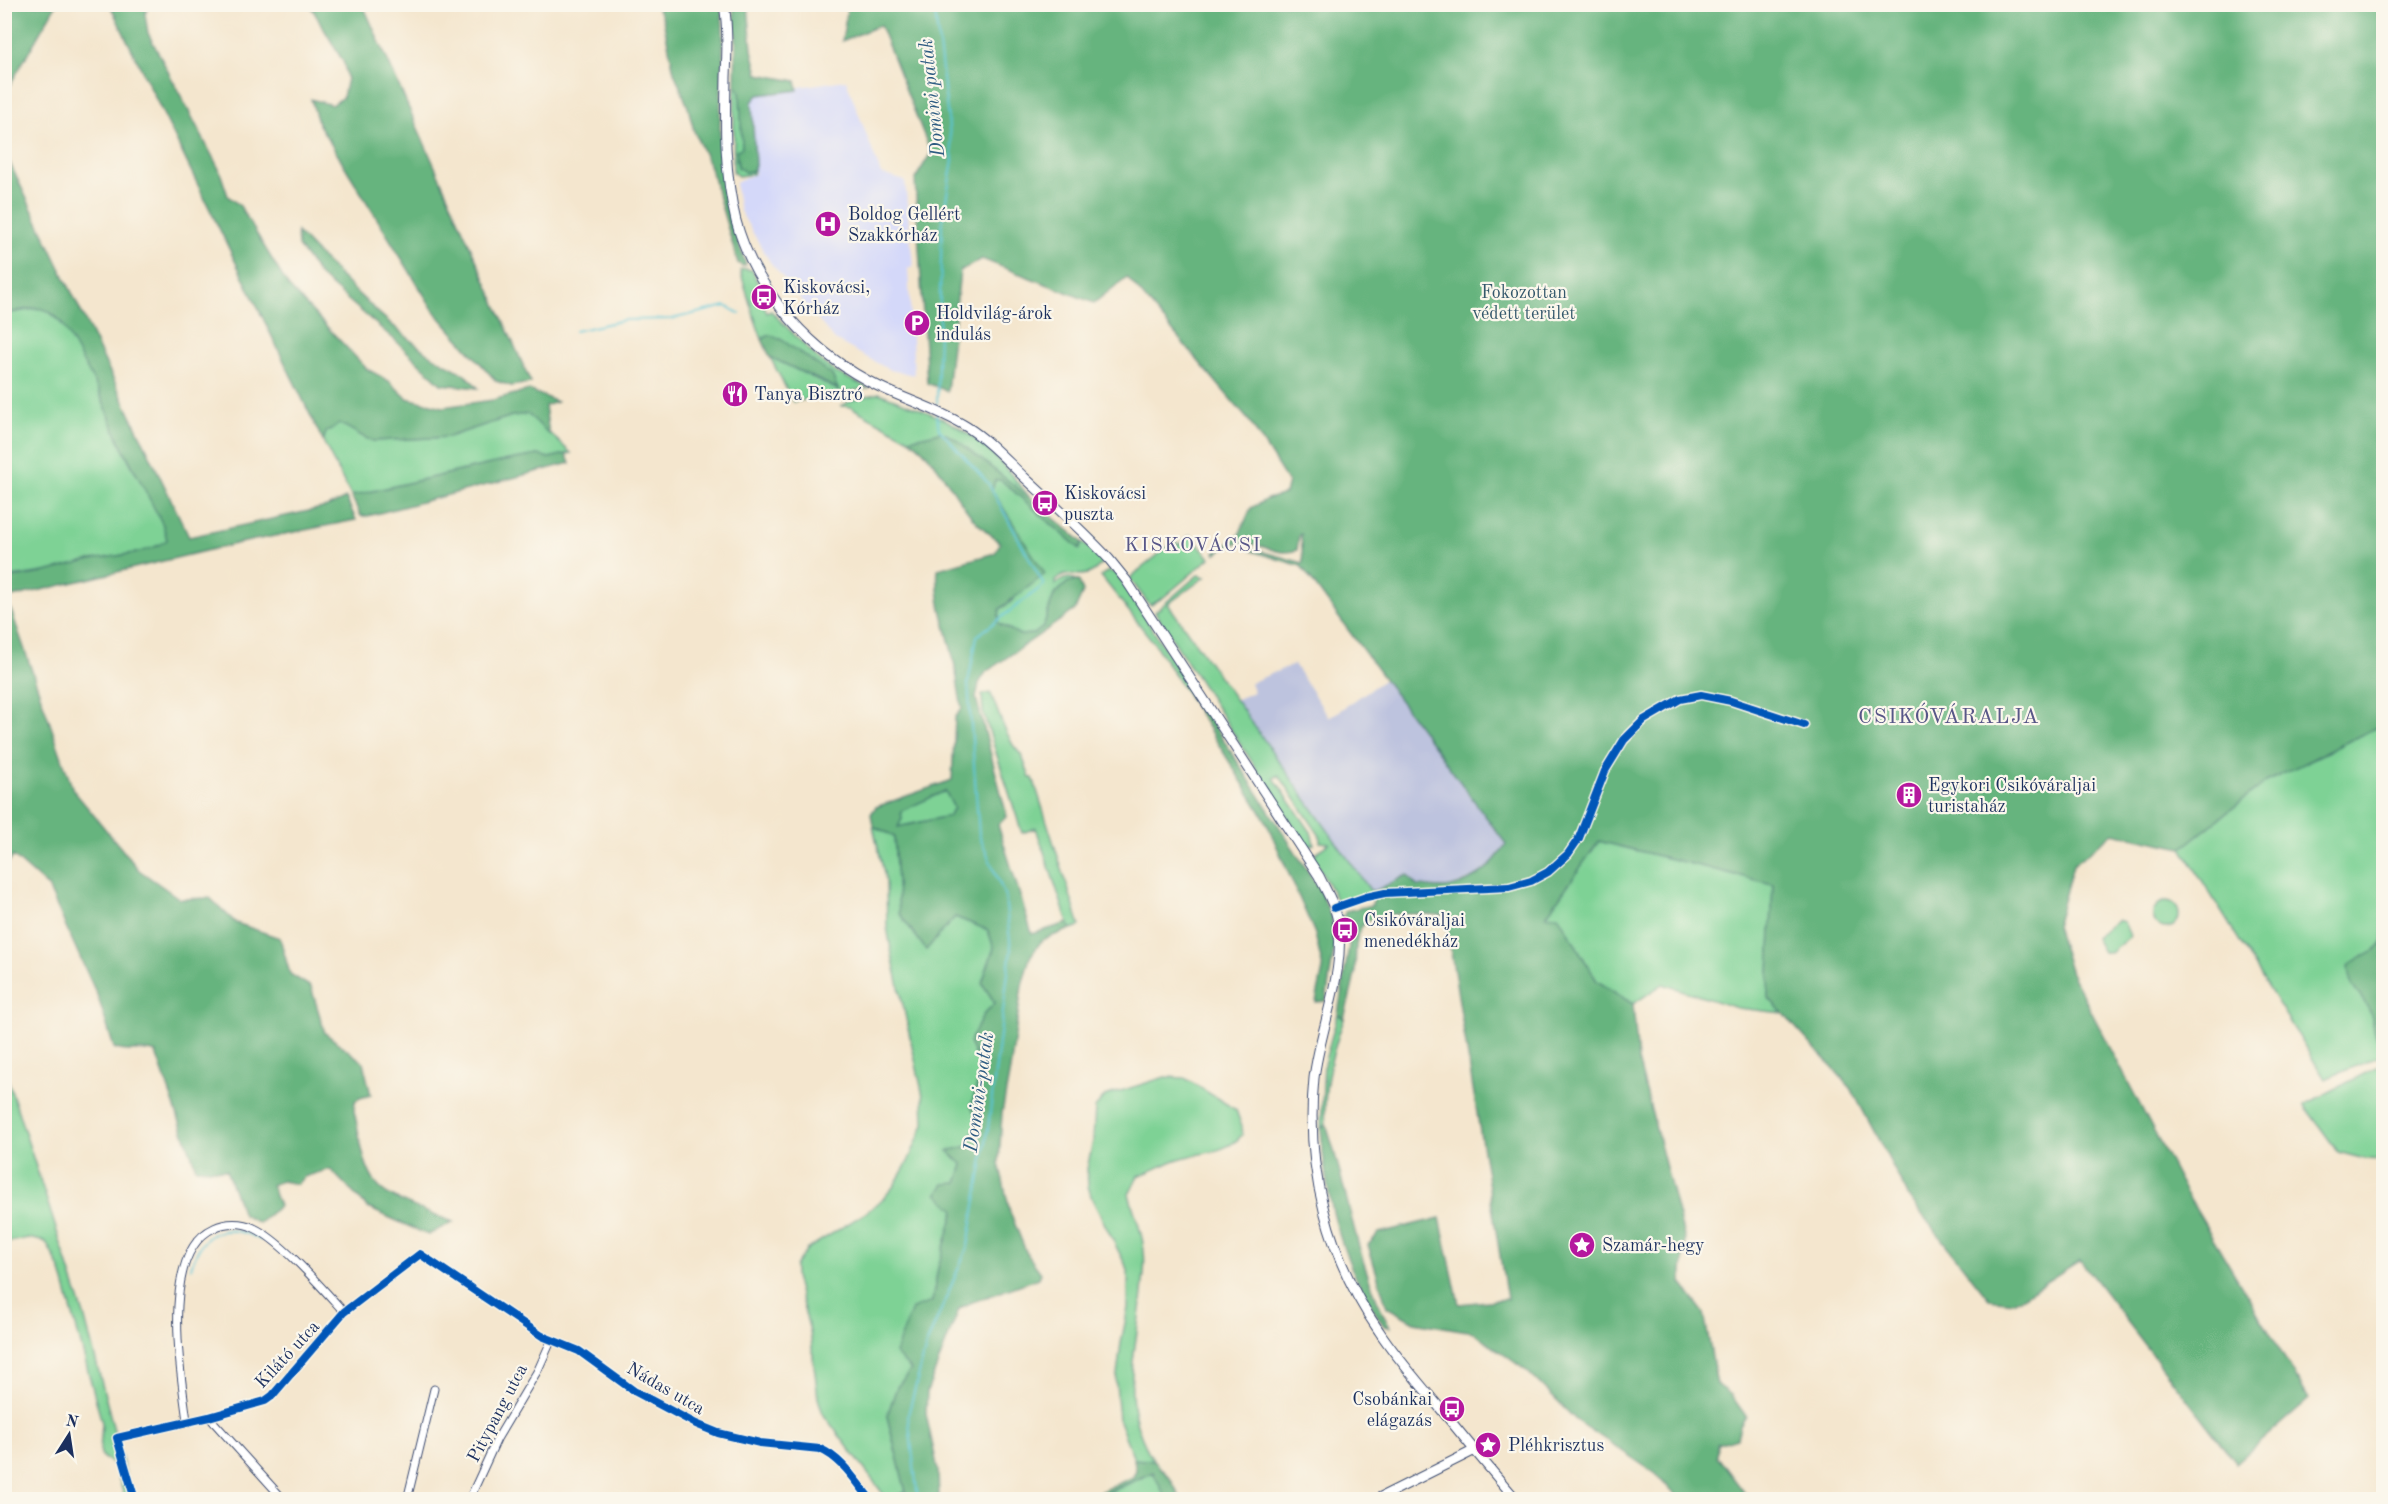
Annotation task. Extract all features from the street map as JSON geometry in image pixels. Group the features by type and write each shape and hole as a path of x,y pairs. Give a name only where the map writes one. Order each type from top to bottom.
{"main road":[{"path":"724,4 727,36 725,139 728,183 742,237 766,287 795,324 833,360 879,387 947,416 984,439 1109,559 1126,580 1305,853 1334,908 1339,928 1339,949 1316,1061 1312,1110 1316,1175 1332,1240 1345,1272 1378,1331 1517,1500"},
{"path":"1375,1500 1475,1450"}],"street":[{"path":"1334,908 1378,894 1516,886 1543,875 1563,859 1579,838 1605,771 1624,740 1644,720 1680,699 1701,695 1731,700 1804,726"},
{"path":"187,1421 179,1343 181,1283 185,1260 196,1241 207,1231 220,1225 238,1223 253,1227 285,1252 344,1312"},
{"name":"Kilátó utca","path":"135,1500 117,1438 245,1408 272,1396 344,1312 420,1254"},
{"name":"Nádas utca","path":"420,1254 551,1341 579,1351 634,1391 696,1424 746,1440 829,1452 837,1458 871,1500"},
{"name":"Pitypang utca","path":"469,1500 497,1439 538,1370 551,1341"},
{"path":"407,1500 434,1389"},
{"path":"209,1417 284,1500"}],"shaded area":[{"name":"Boldog Gellért Szakkórház","path":"846,80 881,174 905,181 913,266 908,268 914,375 890,370 835,340 770,262 740,211 735,183 755,174 752,94"},
{"path":"1294,664 1329,718 1385,679 1506,844 1496,862 1477,876 1449,888 1417,886 1407,875 1375,891 1370,891 1234,700 1254,692 1250,683"}],"green space":[{"name":"Fokozottan védett terület","path":"848,4 2383,5 2383,724 2266,782 2182,848 2113,833 2073,865 2056,926 2071,973 2186,1193 2309,1399 2236,1463 2080,1260 2015,1302 1989,1299 1910,1199 1851,1088 1768,997 1773,884 1599,841 1546,916 1558,915 1597,981 1633,1004 1638,1060 1685,1240 1681,1283 1704,1313 1717,1385 1731,1395 1746,1416 1737,1438 1717,1444 1717,1456 1749,1499 1680,1499 1656,1474 1576,1420 1528,1372 1473,1332 1414,1322 1387,1307 1368,1245 1379,1233 1440,1218 1459,1304 1507,1299 1445,915 1387,915 1364,923 1357,937 1354,978 1344,1019 1338,1014 1350,940 1343,917 1346,911 1372,905 1375,891 1407,875 1417,886 1434,888 1447,888 1468,881 1483,872 1506,844 1301,566 1251,551 1253,549 1303,563 1301,534 1297,550 1289,552 1238,543 1216,554 1215,552 1238,537 1251,508 1267,499 1285,494 1288,482 1250,422 1127,277 1094,303 982,259 960,271 947,391 927,383 915,179 931,153 880,25 842,41"},
{"path":"13,5 56,5 11,83 5,99 5,16"},
{"path":"110,5 149,5 145,14 148,33 219,169 228,196 240,206 288,286 367,369 389,381 407,398 443,407 493,400 529,390 557,402 545,406 549,434 528,414 512,416 448,437 374,441 339,424 326,432 323,441"},
{"path":"310,5 363,5 531,383 511,386 496,381 434,311 318,123 311,99 332,105 343,97 347,78 344,63"},
{"path":"656,5 721,5 723,25 720,126 722,179 727,204 746,265 742,266 738,263 710,167 694,131 688,107 674,72 663,19"},
{"path":"733,5 748,5 752,50 758,74 796,81 798,90 758,95 752,102 755,165 753,171 745,172 738,167 736,150 742,148 740,92 735,83 736,38"},
{"path":"735,83 740,92 742,148 736,158 738,167 745,172 753,171 755,165 753,174 738,176 733,172"},
{"path":"4,151 189,537 327,507 346,498 356,520 235,544 12,597 5,602 5,578 38,574 91,560 140,552 167,540 163,525 119,440 100,393 61,322 48,311 36,308 5,314"},
{"path":"297,232 392,325 426,352 466,376 478,388 441,384 396,341 320,276 298,246"},
{"path":"740,270 752,270 761,290 759,292 767,313 771,311 818,359 835,372 868,388 793,402 770,357 838,390 770,335 762,339"},
{"path":"41,308 53,315 66,329 77,348 89,370 123,449 154,505 168,540 151,550 88,561 63,569 5,578 4,314"},
{"path":"770,335 782,340 832,375 840,394 836,388 770,357 762,339"},
{"path":"879,393 935,415 965,431 995,457 1030,498 954,438 941,432 909,439 851,407 842,406 852,400"},
{"path":"529,414 571,453 549,458 538,455 504,461 351,496 323,441 326,432 339,424 374,441 448,437 512,416"},
{"path":"941,432 954,438 1082,542 1080,549 1001,480 995,480 992,490 1045,574 1000,609 998,623 1020,635 1034,634 1043,627 1054,595 1068,582 1079,581 1083,592 1075,610 986,672 979,683 976,698 1007,816 998,825 1032,934 1068,923 1071,929 1042,940 1030,957 1022,986 1002,1113 999,1163 1010,1212 1027,1254 1041,1273 1039,1278 959,1309 927,1392 926,1414 938,1470 939,1499 887,1499 906,1492 887,1416 897,1387 911,1370 895,1353 912,1309 932,1302 938,1268 955,1210 937,1194 944,1184 957,1183 963,1165 948,1151 968,1146 978,1120 971,1106 982,1069 969,1043 984,1014 995,1003 982,983 994,948 988,930 955,917 926,950 899,913 894,836 873,826 871,814 876,807 952,780 955,718 962,708 938,592 938,569 995,553 1000,543 975,521 928,455 909,439","holes":["945,791 954,808 949,816 898,827 902,819 901,811"]},
{"path":"566,454 570,463 368,516 361,516 351,496 504,461 538,455 549,458"},
{"path":"995,480 1001,480 1079,548 1082,542 1103,561 1095,570 1087,574 1065,575 1055,581 1055,585 1067,578 1079,581 1074,580 1054,595 1043,627 1034,634 1020,635 998,623 1000,609 1014,600 992,490"},
{"path":"1190,535 1210,558 1164,597 1151,605 1130,579 1175,541 1179,545"},
{"path":"1109,571 1117,574 1194,694 1189,697 1154,643 1101,576"},
{"path":"1198,575 1205,577 1168,604 1370,890 1375,891 1374,896 1341,905 1337,901 1314,857 1329,843 1320,842 1320,836 1279,775 1274,778 1311,832 1314,844 1307,847 1155,612"},
{"path":"5,602 11,610 73,790 139,870 180,899 210,898 236,923 280,938 290,974 311,987 325,1033 363,1062 371,1095 355,1101 354,1111 368,1170 383,1191 453,1222 428,1235 368,1208 330,1169 304,1177 297,1184 282,1181 271,1185 279,1206 259,1223 243,1215 226,1170 196,1168 156,1053 114,1048 98,997 48,887 13,856 5,867"},
{"path":"989,693 1013,745 1022,756 1030,778 1033,778 1080,926 1071,929 1068,923 1036,828 1022,833 983,712 982,695"},
{"path":"1194,694 1320,890 1332,919 1335,943 1326,1001 1316,1002 1323,969 1315,934 1265,819 1189,697"},
{"path":"2383,724 2383,1055 2325,1079 2182,848 2266,782"},
{"path":"945,791 954,808 949,816 897,827 902,819 900,811"},
{"path":"873,826 894,836 899,913 926,949 955,917 988,930 994,948 982,983 995,1003 984,1014 969,1043 982,1069 971,1106 978,1120 957,1183 955,1210 938,1268 932,1302 911,1370 897,1387 887,1416 906,1492 887,1499 823,1414 818,1398 810,1331 795,1277 795,1266 807,1249 864,1214 882,1200 894,1186 908,1162 924,1124 923,1096 892,955 887,927 886,882"},
{"path":"1598,841 1773,884 1768,997 1783,1013 1737,1008 1663,984 1633,1004 1597,981 1558,916 1546,916"},
{"path":"2166,902 2175,906 2179,915 2175,924 2166,928 2157,924 2153,915 2157,906"},
{"path":"2117,920 2124,922 2130,936 2110,953 2103,952 2095,938"},
{"path":"2383,940 2384,1040 2377,1038 2371,1013 2353,987 2348,966 2373,951"},
{"path":"1338,1014 1344,1019 1329,1071 1325,1098 1326,1125 1321,1128 1324,1064"},
{"path":"2379,1066 2384,1067 2383,1160 2365,1159 2338,1152 2304,1105"},
{"path":"4,1068 84,1315 132,1499 125,1499 115,1465 102,1457 100,1450 102,1423 61,1271 46,1242 28,1238 5,1243"},
{"path":"1165,1077 1185,1078 1236,1110 1242,1127 1242,1135 1219,1150 1181,1158 1138,1176 1129,1194 1142,1237 1145,1262 1133,1358 1132,1399 1143,1440 1154,1461 1134,1459 1119,1421 1116,1383 1128,1308 1128,1270 1092,1199 1088,1186 1087,1169 1093,1141 1095,1108 1105,1096"},
{"path":"1326,1125 1361,1253 1378,1303 1390,1327 1384,1326 1367,1299 1343,1245 1332,1206 1325,1167 1321,1128"},
{"path":"1134,1459 1154,1461 1170,1478 1181,1499 1166,1499 1153,1472 1093,1499 1084,1499 1133,1477 1136,1470"},
{"path":"1154,1472 1166,1499 1093,1500"}],"waterway":[{"name":"Domini patak","path":"934,4 953,160 942,223 937,403"},
{"path":"575,331 624,320 672,319 726,306 740,314"},
{"name":"Domini-patak","path":"918,1500 908,1415 927,1343 968,1246 987,1136 1011,949 1005,896 979,835 968,683 977,636 1044,585 988,483 939,429 937,415"},
{"path":"191,1268 202,1245 209,1237 217,1233 237,1231 261,1240"}],"cycle path":[{"path":"1334,908 1385,893 1509,887 1531,881 1548,872 1568,854 1579,838 1605,771 1624,740 1644,720 1680,699 1701,695 1731,701 1804,725"},
{"path":"135,1500 117,1438 209,1417 265,1401 272,1396 344,1312 420,1254 542,1336 579,1351 634,1391 696,1424 718,1433 760,1443 820,1449 828,1453 848,1471 871,1500"}],"place":[{"name":"Boldog Gellért Szakkórház","path":"828,224"},
{"name":"Kiskovácsi, Kórház","path":"764,297"},
{"name":"Holdvilág-árok indulás","path":"917,323"},
{"name":"Tanya Bisztró","path":"735,394"},
{"name":"Kiskovácsi puszta","path":"1045,503"},
{"name":"Egykori Csikóváraljai turistaház","path":"1909,795"},
{"name":"Csikóváraljai menedékház","path":"1345,930"},
{"name":"Szamár-hegy","path":"1582,1245"},
{"name":"Csobánkai elágazás","path":"1452,1409"},
{"name":"Pléhkrisztus","path":"1488,1445"}],"district":[{"name":"KISKOVÁCSI","path":"1193,544"},
{"name":"CSIKÓVÁRALJA","path":"1949,716"}]}
